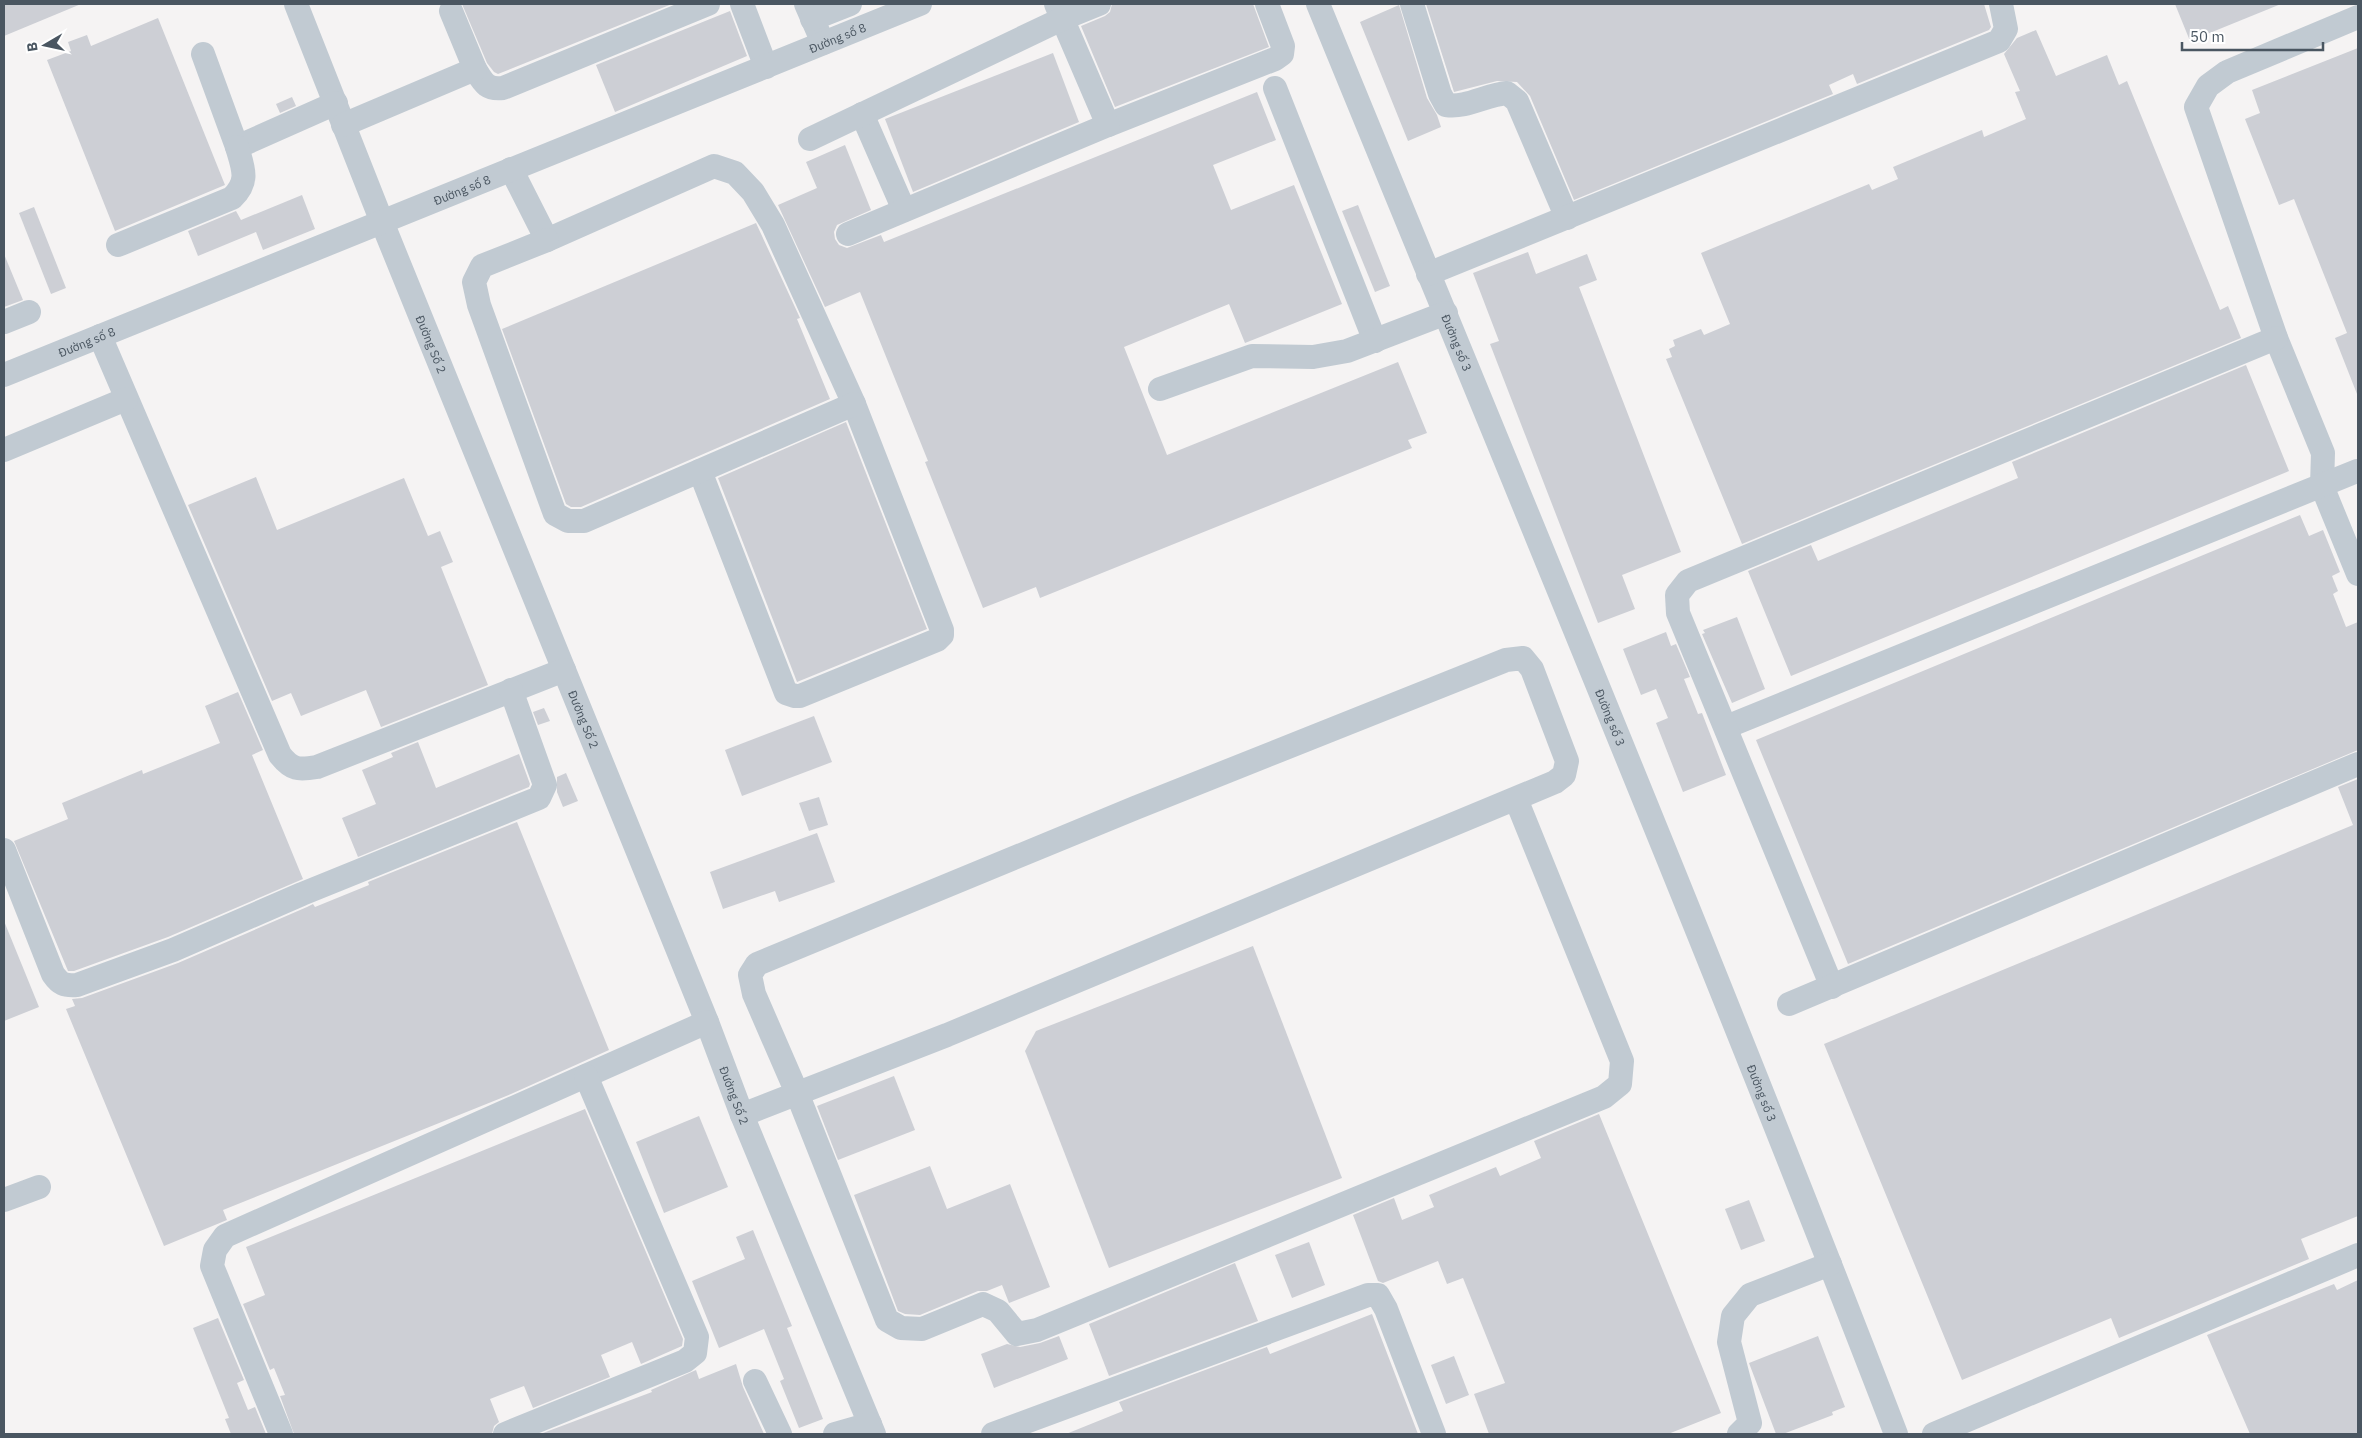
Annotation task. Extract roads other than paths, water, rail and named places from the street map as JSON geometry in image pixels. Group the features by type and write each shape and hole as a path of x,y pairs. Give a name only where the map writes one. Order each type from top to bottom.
{"street":[{"name":"Đường Số 2","path":"296,4 382,222 707,1022 742,1115 872,1429"},
{"path":"451,11 475,69 485,86 493,89 503,88 708,4"},
{"path":"742,4 766,67"},
{"path":"823,43 809,11 850,4"},
{"name":"Đường số 8","path":"4,375 920,4"},
{"path":"810,139 862,114 1059,11 1099,4"},
{"path":"848,234 1108,125 1275,59 1282,54 1283,46 1267,4"},
{"name":"Đường số 3","path":"1318,4 1428,274 1446,313 1830,1264 1896,1434"},
{"path":"1412,4 1440,94 1446,105 1458,107 1494,95 1507,94 1517,101 1567,218"},
{"path":"1428,274 1999,42 2006,28 2000,4"},
{"path":"1059,11 1108,125"},
{"path":"2358,17 2227,72 2208,86 2196,106 2276,338 2323,453 2322,486 2358,574"},
{"path":"118,245 232,198 241,190 245,175 237,147 203,54"},
{"path":"343,125 475,69"},
{"path":"1275,88 1375,341"},
{"path":"237,147 336,103"},
{"path":"862,114 904,210"},
{"path":"700,471 786,693 800,696 937,640 942,635 942,630 854,404 772,225 753,192 735,173 714,166 547,240 482,266 474,282 479,305 555,514 568,521 584,521 854,404"},
{"path":"511,169 547,240"},
{"path":"4,322 29,312"},
{"path":"1160,389 1252,356 1314,357 1347,351 1446,313"},
{"path":"100,336 280,755 288,766 302,769 317,767 564,670"},
{"path":"1832,987 1678,612 1677,595 1688,581 2276,338"},
{"path":"4,450 126,399"},
{"path":"2323,453 2358,473"},
{"path":"1726,727 2358,473"},
{"path":"742,1115 797,1093 947,1035 1556,782 1564,775 1567,761 1532,669 1522,658 1506,660 1136,808 757,964 750,975 754,994 797,1093 887,1320 901,1328 922,1329 983,1304 998,1312 1017,1334 1037,1330 1604,1097 1620,1084 1622,1061 1516,799"},
{"path":"4,850 53,974 59,983 66,986 77,985 173,950 302,894 539,798 545,785 512,690"},
{"path":"1789,1004 2358,764"},
{"path":"281,1434 212,1266 215,1250 225,1236 707,1022"},
{"path":"505,1434 685,1361 695,1352 697,1337 586,1076"},
{"path":"4,1200 39,1187"},
{"path":"1934,1434 2358,1254"},
{"path":"1739,1434 1750,1423 1729,1342 1733,1316 1750,1295 1830,1264"},
{"path":"993,1434 1368,1295 1378,1295 1386,1308 1434,1434"},
{"path":"755,1381 780,1434"},
{"path":"834,1434 872,1429"}]}
